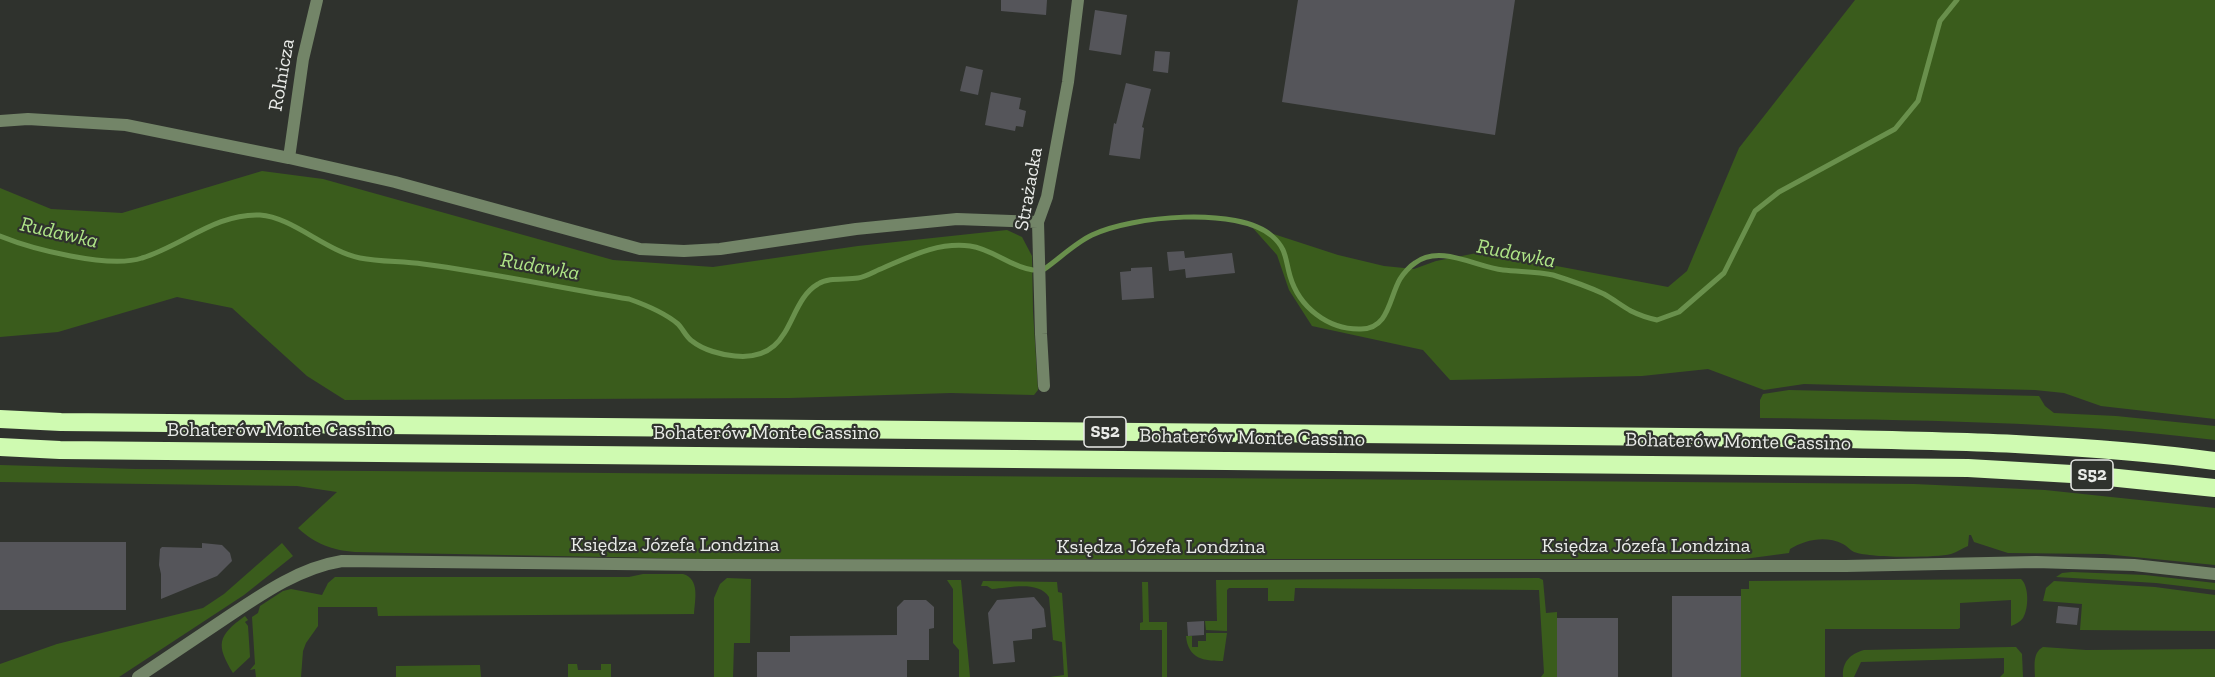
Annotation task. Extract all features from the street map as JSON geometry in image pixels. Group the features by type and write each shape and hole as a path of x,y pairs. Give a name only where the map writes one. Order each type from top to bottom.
{"highway":[{"name":"Bohaterów Monte Cassino","path":"0,419 61,422 1789,438 1967,442 2092,448 2215,461"},
{"name":"Bohaterów Monte Cassino","path":"0,447 60,450 1908,467 2088,475 2215,488"}],"street":[{"name":"Rolnicza","path":"289,158 303,59 317,0"},
{"name":"Strażacka","path":"1044,386 1038,222 1047,197 1068,82 1078,0"},
{"path":"0,121 28,119 126,125 395,182 640,249 684,251 720,249 856,229 957,219 1038,222"},
{"name":"Księdza Józefa Londzina","path":"138,677 248,603 302,572 320,564 342,561 706,565 1248,566 1834,566 2046,562 2134,565 2215,574"}],"green space":[{"path":"1855,0 2215,0 2215,419 2101,406 2064,393 2035,390 1804,384 1764,390 1708,369 1642,376 1450,380 1423,350 1312,326 1289,290 1277,255 1252,227 1338,255 1384,266 1414,269 1436,261 1482,252 1668,287 1687,271 1739,148"},
{"path":"262,171 323,179 613,260 713,267 858,246 1007,230 1022,237 1032,256 1038,390 1034,395 951,393 789,398 345,400 307,376 232,308 177,297 58,332 0,337 0,188 51,209 122,213"},
{"path":"1789,390 2039,396 2045,406 2054,413 2116,416 2215,426 2215,440 2045,425 1760,418 1760,400 1763,394"},
{"path":"0,465 135,469 1914,484 2045,490 2215,508 2215,565 2104,554 2008,553 1974,542 1971,535 1969,535 1968,546 1951,554 1942,555 1902,557 1862,554 1836,541 1822,539 1802,543 1790,549 1789,553 1744,559 706,559 355,552 324,545 298,528 337,492 297,486 0,482"},
{"path":"282,543 293,556 244,595 119,677 0,677 0,664 57,644 203,608 224,594"},
{"path":"2062,573 2145,575 2215,583 2215,590 2156,583 2056,577"},
{"path":"643,574 683,574 692,580 695,590 694,614 378,616 377,607 318,607 318,626 303,651 301,677 256,677 255,669 250,670 255,664 252,617 258,613 260,606 283,591 291,589 322,595 328,583 335,577 629,577"},
{"path":"727,578 751,579 750,643 734,643 733,677 714,677 714,598 720,584"},
{"path":"1539,578 1543,580 1546,613 1557,612 1557,677 1541,677 1544,673 1539,590 1295,588 1294,601 1268,601 1268,588 1229,588 1227,590 1227,631 1206,630 1205,621 1217,621 1216,580"},
{"path":"2021,579 2027,592 2025,614 2018,623 2011,626 2011,600 1960,603 1960,628 1958,629 1825,629 1825,677 1741,677 1741,589 1749,589 1749,581"},
{"path":"947,580 961,580 970,677 959,677 959,650 953,643 953,589"},
{"path":"983,581 1057,582 1058,592 1062,593 1068,677 1050,677 1064,675 1062,642 1053,640 1049,597 1038,588 1023,586 992,589 981,586"},
{"path":"2054,581 2155,587 2215,595 2215,631 2080,630 2082,604 2043,601 2046,588"},
{"path":"1142,582 1148,582 1149,622 1167,622 1167,677 1162,677 1162,630 1140,630 1140,623 1143,622"},
{"path":"245,616 248,620 245,622 248,626 250,657 233,673 224,655 222,642 229,629"},
{"path":"1206,633 1227,633 1223,661 1203,659 1190,650 1186,636 1192,636 1192,647 1198,647 1198,641 1206,641"},
{"path":"2016,647 2022,654 2023,677 2000,677 2004,673 2004,658 1861,662 1854,677 1843,677 1848,659 1864,650"},
{"path":"2043,647 2086,650 2215,649 2215,677 2035,677 2036,656"},
{"path":"568,664 577,664 578,670 601,670 601,664 611,664 611,677 568,677"},
{"path":"480,665 481,677 396,677 396,666"}],"building":[{"path":"1001,0 1047,0 1046,15 1001,11"},
{"path":"1298,0 1515,0 1495,135 1282,102"},
{"path":"1095,10 1127,15 1121,55 1089,50"},
{"path":"1155,51 1170,52 1168,73 1153,71"},
{"path":"966,66 983,70 978,95 960,91"},
{"path":"1126,83 1151,89 1142,127 1144,128 1140,159 1109,155 1114,123 1116,124"},
{"path":"991,92 1021,98 1019,109 1026,111 1023,127 1016,126 1015,131 985,125"},
{"path":"1184,251 1185,258 1232,253 1235,273 1186,278 1185,269 1169,271 1167,252"},
{"path":"1152,267 1154,298 1122,300 1120,272 1131,271 1131,268"},
{"path":"0,542 126,542 126,610 0,610"},
{"path":"202,543 222,545 230,553 232,561 217,576 161,599 160,549 162,547 202,548"},
{"path":"1672,596 1741,596 1741,677 1672,677"},
{"path":"1034,597 1044,609 1046,627 1032,629 1032,639 1013,641 1015,662 993,664 988,613 997,600"},
{"path":"904,600 926,600 934,607 934,628 929,629 929,660 907,660 907,677 757,677 757,652 790,652 790,636 897,635 897,607"},
{"path":"2058,606 2079,608 2077,625 2056,623"},
{"path":"1557,618 1618,618 1618,677 1557,677"},
{"path":"1204,621 1204,635 1188,636 1187,622"}],"waterway":[{"name":"Rudawka","path":"1043,270 1086,238 1110,228 1157,219 1210,217 1256,227 1272,236 1283,250 1290,276 1300,298 1316,314 1337,326 1361,329 1377,324 1387,311 1400,279 1411,266 1425,258 1436,256 1458,258 1503,270 1553,275 1598,291 1631,311 1657,320 1679,312 1724,273 1755,211 1779,192 1895,129 1918,101 1940,21 1957,0"},
{"name":"Rudawka","path":"0,236 50,252 91,259 128,261 157,253 229,219 260,215 284,222 335,249 360,258 449,268 629,299 667,316 678,324 690,339 702,347 735,356 754,355 769,350 779,341 807,293 818,284 861,277 925,251 947,246 970,246 1033,270"}]}
